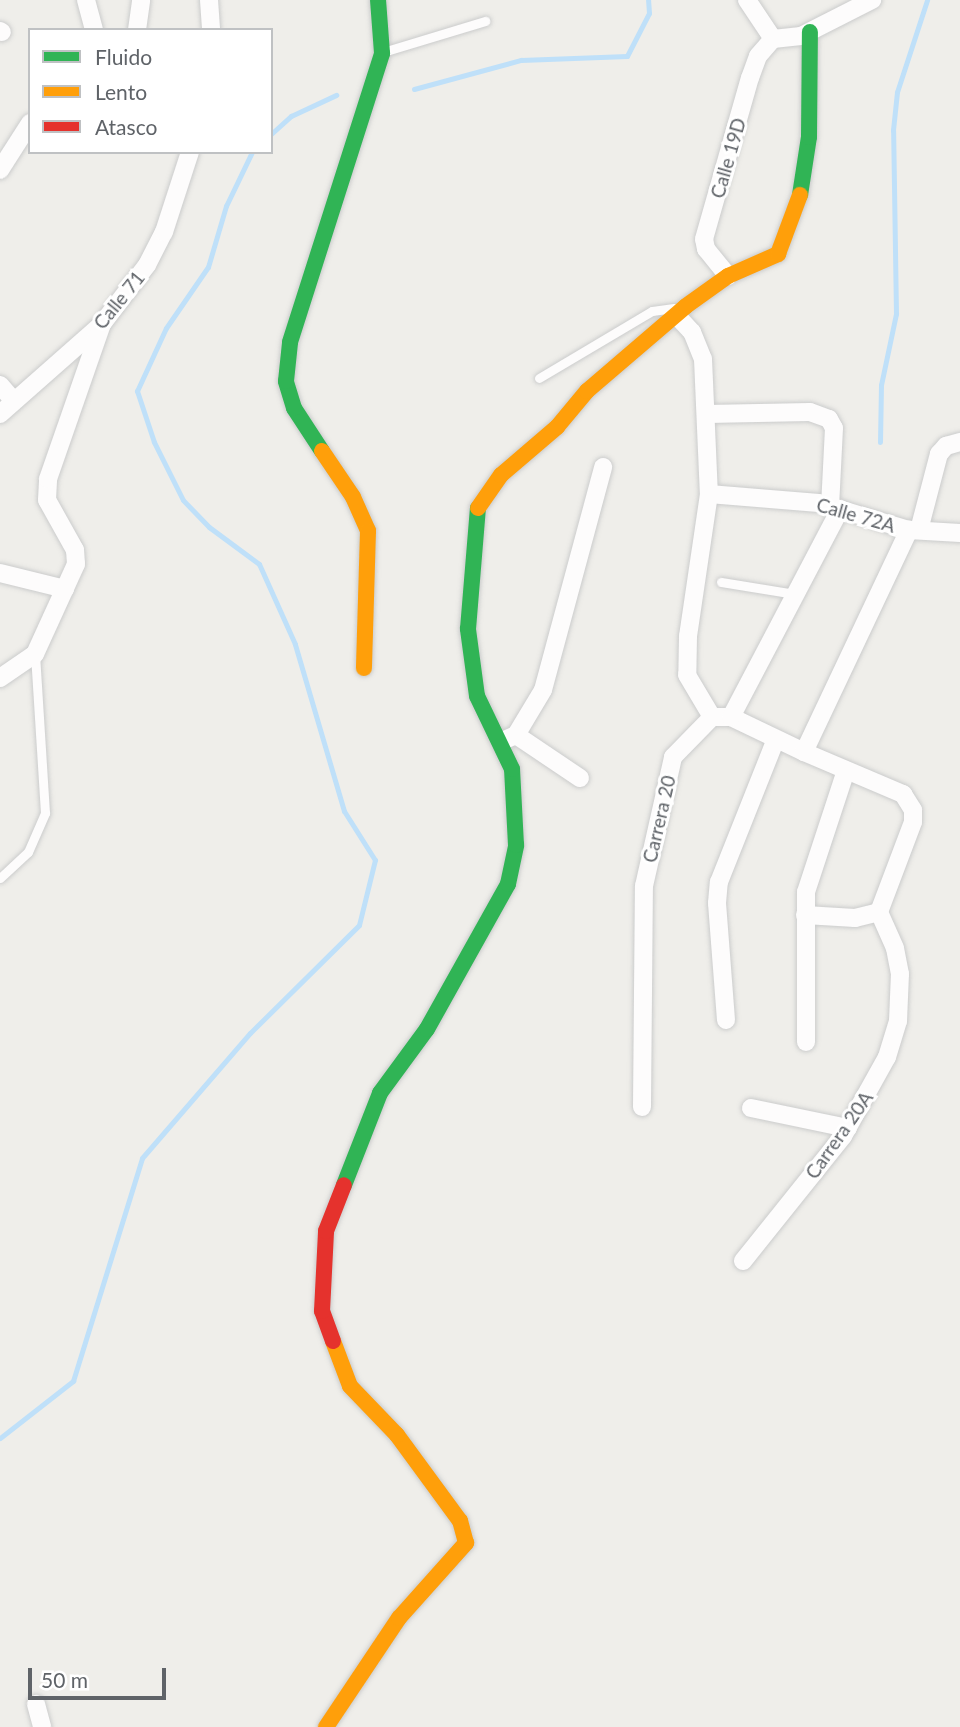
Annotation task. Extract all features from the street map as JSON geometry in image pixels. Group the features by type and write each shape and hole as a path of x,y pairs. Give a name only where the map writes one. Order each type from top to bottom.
{"street":[{"path":"86,0 91,27"},
{"path":"137,28 141,0"},
{"path":"209,0 211,28"},
{"path":"364,668 368,531 353,497 294,408 285,381 290,342 319,243 382,53 379,0"},
{"path":"747,0 773,39 810,32 872,0"},
{"path":"580,779 509,738 477,696 468,629 478,506 501,475 557,427 587,391 682,311 728,276 778,254 788,238 809,136 810,32"},
{"name":"Calle 19D","path":"728,276 706,249 704,239 750,78 758,56 773,39"},
{"path":"0,170 28,126"},
{"name":"Calle 71","path":"0,414 102,324 147,265 164,232 189,154"},
{"path":"682,311 703,359 709,494 688,636 687,676 712,717 731,717 775,741 903,794 913,810 913,822 879,912 855,918 805,915"},
{"path":"0,678 35,654 76,564 75,550 47,500 48,479 102,324"},
{"path":"0,385 14,401"},
{"path":"707,414 810,412 829,419 834,428 834,507 795,594 731,717"},
{"path":"804,752 914,530 939,454 946,446 960,442"},
{"path":"326,1727 399,1618 466,1544 460,1521 397,1435 350,1386 322,1311 327,1231 380,1093 427,1030 508,884 516,845 509,738 543,690 603,467"},
{"name":"Calle 72A","path":"709,494 834,507 914,530 960,533"},
{"path":"0,573 65,589"},
{"name":"Carrera 20","path":"642,1107 644,886 673,757 712,717"},
{"path":"726,1020 717,903 719,882 775,741"},
{"path":"806,1042 805,915 811,867 846,770"},
{"name":"Carrera 20A","path":"743,1261 848,1128 887,1057 898,1020 900,974 895,948 879,912"},
{"path":"751,1108 848,1128"},
{"path":"36,1704 42,1727"}],"lane":[{"path":"382,53 485,21"},
{"path":"539,378 652,311 682,311"},
{"path":"721,582 795,594"},
{"path":"0,878 28,852 45,813 35,654"}],"waterway":[{"path":"414,89 521,60 627,56 649,13 648,0"},
{"path":"880,442 881,385 896,314 893,130 897,92 927,0"},
{"path":"273,132 291,116 336,95"},
{"path":"0,1438 73,1381 142,1158 250,1033 359,925 375,860 344,811 295,644 259,564 209,527 183,500 154,442 137,391 166,328 208,267 226,206 251,154"}],"traffic: fast":[{"path":"322,451 294,408 286,381 290,342 382,53 378,0"},
{"path":"800,195 809,137 810,32"},
{"path":"344,1185 380,1093 427,1029 508,884 516,845 512,769 477,696 468,629 478,508"}],"traffic: slow":[{"path":"478,508 501,475 557,427 587,391 686,306 728,276 778,254 800,195"},
{"path":"322,451 353,497 368,531 364,668"},
{"path":"326,1727 399,1618 466,1543 460,1521 397,1435 350,1386 333,1341"}],"traffic: jam":[{"path":"333,1341 322,1311 326,1231 344,1185"}]}
